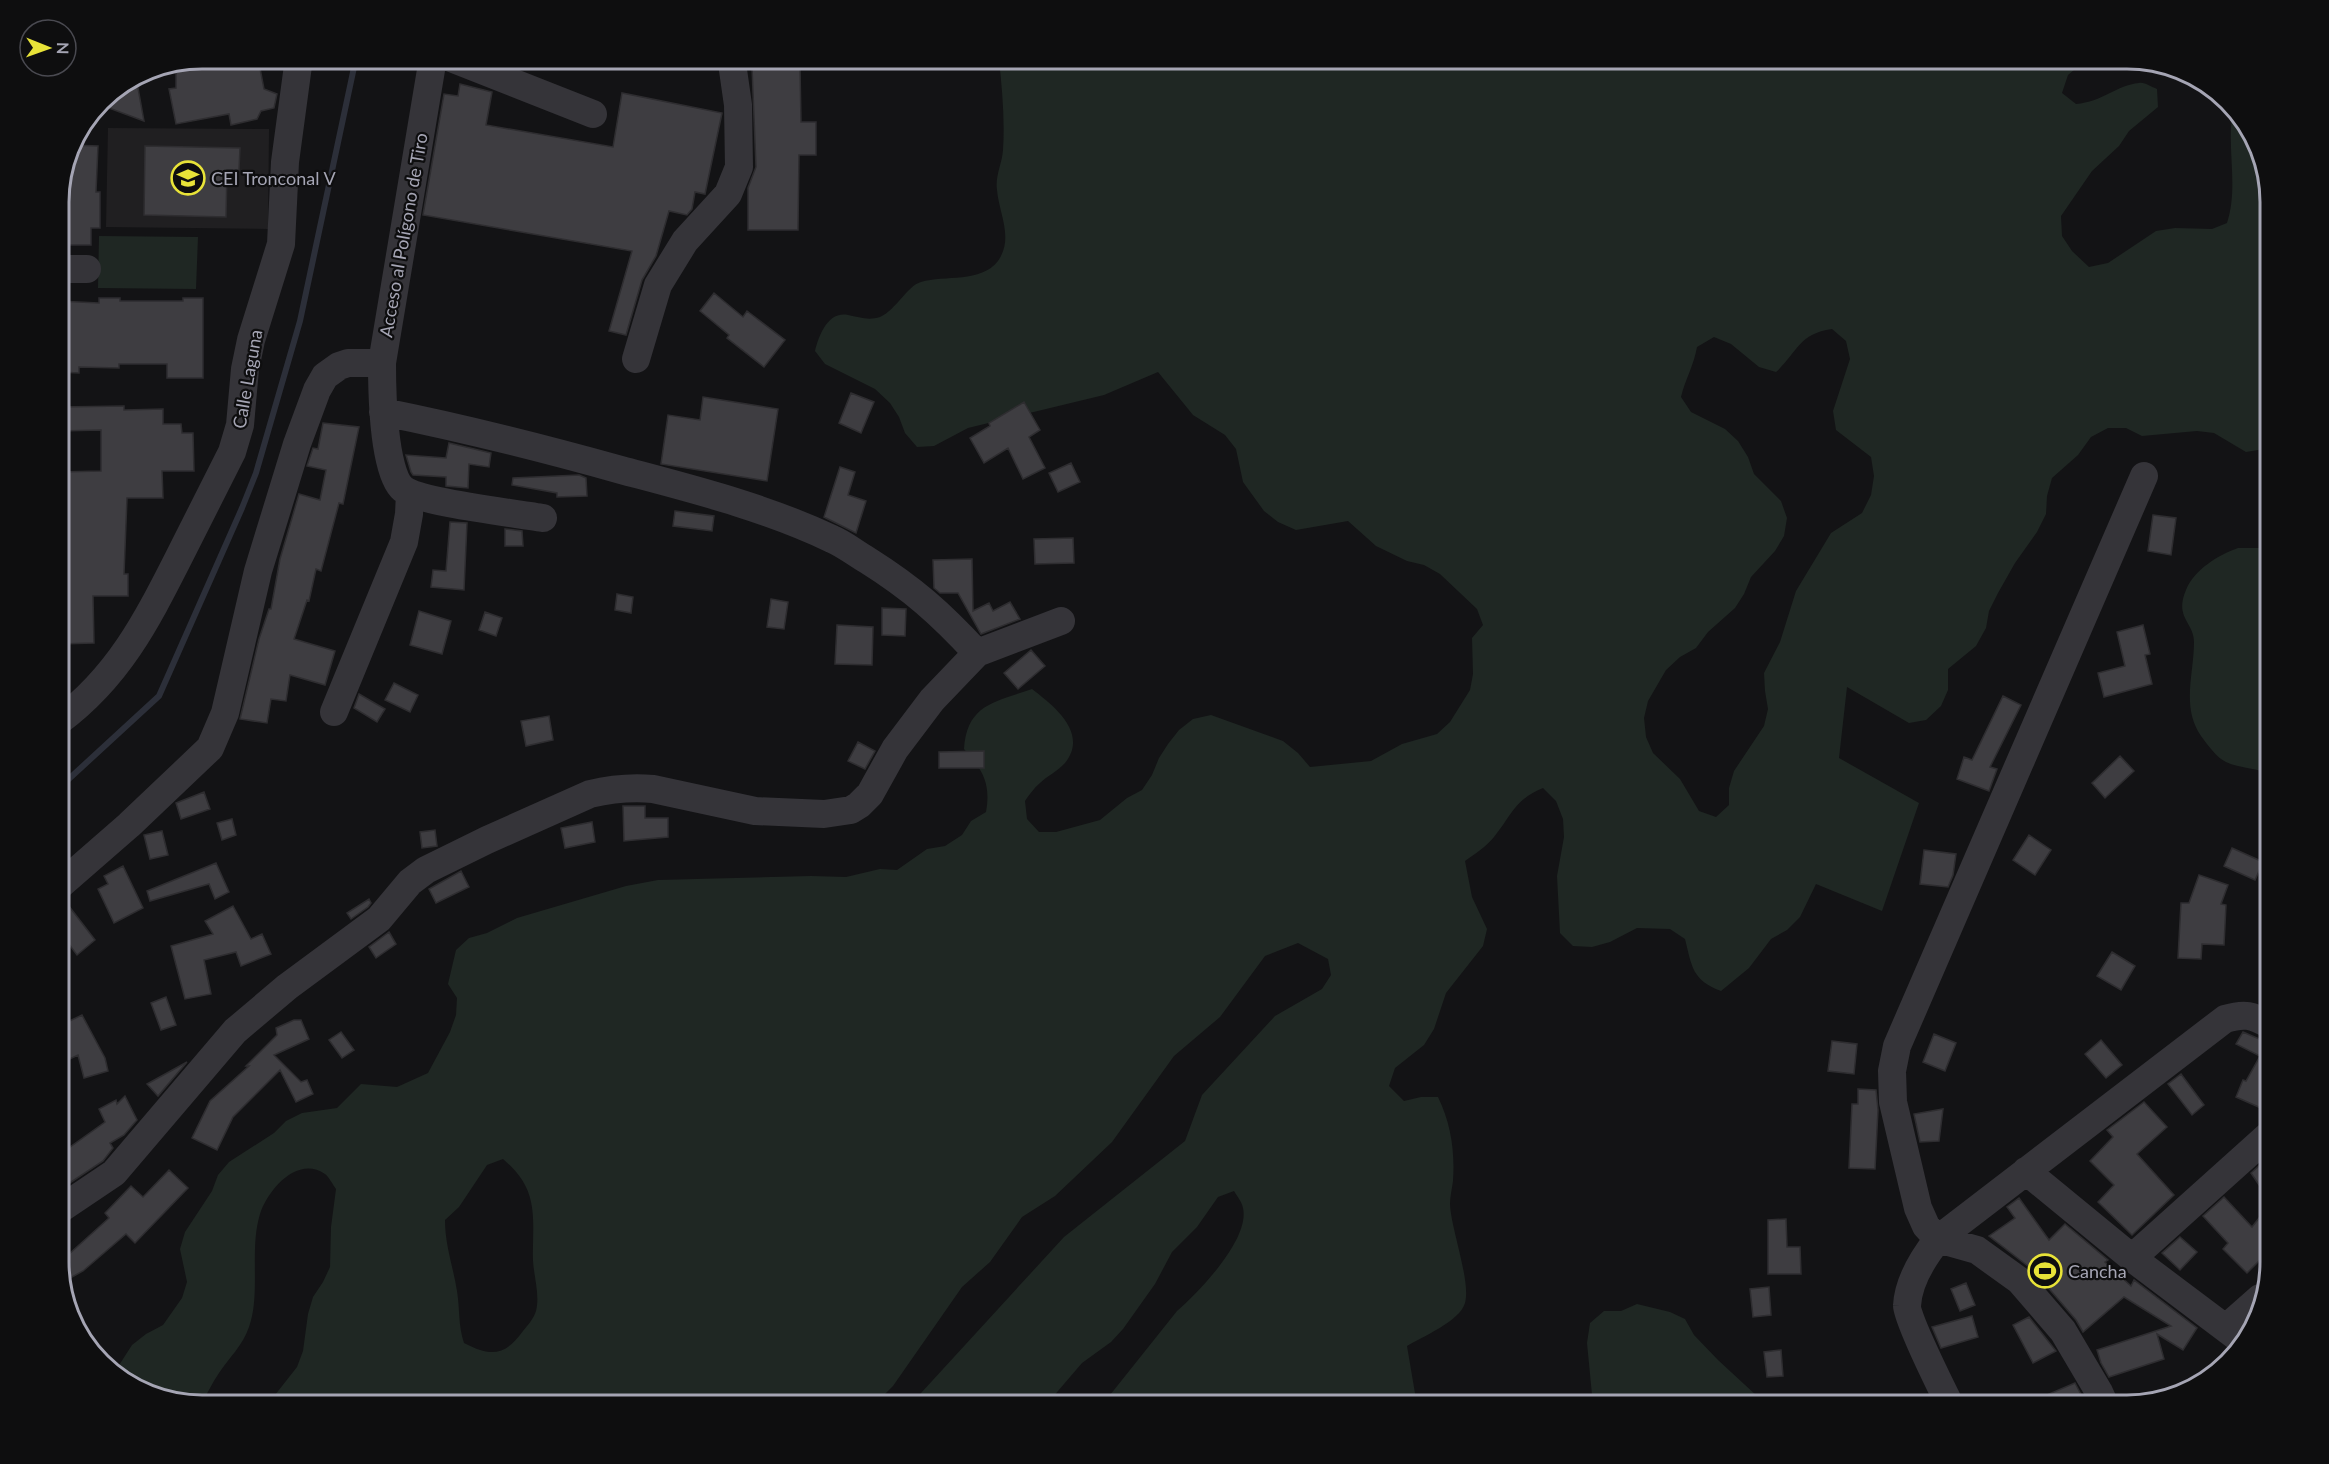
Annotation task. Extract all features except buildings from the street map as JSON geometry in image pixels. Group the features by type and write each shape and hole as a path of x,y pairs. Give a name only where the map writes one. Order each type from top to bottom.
{"street":[{"name":"Calle Laguna","path":"69,713 105,680 126,654 145,624 232,452 240,425 245,369 251,340 282,244 285,162 298,69"},
{"name":"Acceso al Polígono de Tiro","path":"410,493 399,485 394,474 383,412 382,363 431,69"},
{"path":"479,69 594,114"},
{"path":"636,359 658,285 685,241 728,194 739,166 738,105 733,69"},
{"path":"69,269 87,269"},
{"path":"69,877 129,825 210,748 225,713 258,571 297,444 317,390 325,376 339,366 348,363 382,363"},
{"path":"383,412 490,436 706,492 834,539 896,578 922,598 946,619 977,653"},
{"path":"2100,1395 2062,1331 2020,1281 1977,1250 1938,1239 1926,1226 1918,1208 1893,1102 1892,1071 1897,1046 2144,476"},
{"path":"334,712 404,542 410,493 543,518"},
{"path":"69,1203 114,1173 235,1031 287,987 379,920 410,882 426,870 487,840 590,794 605,790 653,789 755,811 824,814 851,810 870,794 895,748 932,700 977,653 1061,621"},
{"path":"1945,1395 1906,1308 1915,1276 1926,1254 1938,1239 2225,1019 2241,1014 2260,1019"},
{"path":"2132,1258 2260,1144"},
{"path":"2026,1171 2132,1258 2236,1335 2249,1315"}],"shaded area":[{"path":"1000,69 2075,69 2068,75 2062,93 2076,104 2094,100 2131,84 2146,84 2157,89 2158,107 2129,131 2119,146 2092,171 2061,216 2062,236 2072,251 2089,267 2108,263 2156,231 2175,228 2212,229 2227,223 2232,195 2232,120 2253,159 2260,193 2260,450 2246,452 2214,433 2197,431 2142,436 2126,428 2108,428 2091,437 2078,455 2052,478 2047,496 2046,514 1998,593 1989,611 1986,628 1976,646 1948,669 1948,690 1941,706 1926,720 1909,723 1847,687 1839,758 1919,803 1882,911 1816,884 1800,917 1787,930 1771,939 1749,968 1721,991 1711,987 1699,977 1692,965 1685,939 1670,929 1637,928 1610,942 1592,947 1573,946 1560,933 1557,876 1564,837 1563,819 1556,801 1543,788 1519,803 1491,840 1465,861 1472,897 1487,929 1483,946 1446,993 1434,1029 1424,1045 1395,1068 1389,1086 1404,1101 1421,1097 1438,1097 1442,1107 1453,1148 1450,1204 1466,1293 1462,1310 1456,1316 1440,1328 1407,1346 1415,1395 1110,1395 1177,1311 1198,1291 1231,1249 1243,1221 1241,1201 1234,1191 1218,1197 1197,1227 1172,1252 1155,1284 1123,1329 1111,1342 1082,1363 1055,1395 919,1395 1064,1237 1185,1141 1202,1095 1275,1016 1322,989 1331,975 1328,959 1298,943 1265,956 1220,1017 1174,1056 1112,1142 1055,1196 1022,1217 990,1262 962,1287 893,1386 884,1395 275,1395 297,1367 303,1351 308,1314 313,1297 330,1267 331,1227 336,1189 325,1174 315,1169 305,1169 285,1177 264,1204 255,1242 254,1300 249,1327 243,1340 206,1395 184,1394 151,1385 121,1368 119,1366 132,1345 163,1325 182,1298 187,1282 180,1249 185,1232 212,1191 218,1175 229,1162 274,1133 286,1121 302,1113 337,1108 361,1084 397,1087 428,1073 450,1032 456,1015 457,998 448,984 456,950 469,938 487,933 517,918 626,886 658,880 846,877 880,869 897,870 927,849 945,846 962,835 971,821 986,812 986,785 981,771 964,749 966,734 971,722 985,707 1032,689 1066,721 1073,741 1071,752 1065,763 1038,785 1025,801 1027,819 1039,832 1056,832 1100,820 1127,798 1142,790 1168,744 1179,730 1193,719 1211,715 1283,741 1310,767 1371,761 1402,744 1437,734 1450,722 1470,690 1473,674 1472,638 1483,625 1477,609 1440,574 1424,565 1407,561 1376,546 1348,521 1296,530 1278,522 1264,511 1243,482 1236,449 1225,435 1193,415 1158,372 1104,395 968,428 934,446 917,447 905,433 890,403 875,389 825,364 815,351 822,332 830,320 835,317 848,315 868,319 880,317 886,314 916,284 982,273 998,261 1005,244 997,185 1004,138","holes":["1832,329 1846,341 1850,359 1833,411 1836,430 1871,457 1874,476 1871,495 1862,513 1831,533 1796,591 1780,642 1764,673 1768,709 1764,726 1734,771 1729,788 1729,805 1716,817 1699,811 1680,779 1653,753 1646,737 1644,718 1648,701 1666,670 1680,657 1696,648 1708,632 1735,608 1751,577 1775,551 1784,536 1787,518 1781,501 1754,474 1748,457 1738,441 1725,429 1691,412 1681,397 1697,347 1714,337 1731,344 1759,367 1776,372 1805,340 1821,331","503,1159 522,1179 532,1205 536,1311 510,1345 497,1352 482,1351 464,1343 445,1220 459,1207 487,1165"]},
{"name":"CEI Tronconal V","path":"108,128 269,129 268,229 106,227"},
{"path":"99,236 198,237 196,289 98,288"},
{"path":"2238,548 2260,548 2260,771 2231,764 2219,757 2201,736 2191,714 2190,690 2194,642 2191,629 2183,613 2183,599 2195,576 2223,555"},
{"path":"1637,1304 1670,1312 1685,1319 1694,1335 1756,1395 1592,1395 1587,1343 1590,1323 1604,1311 1621,1311"}],"waterway":[{"path":"69,779 159,696 242,508 256,473 300,321 354,69"}],"place":[{"name":"CEI Tronconal V","path":"188,178"},
{"name":"Cancha","path":"2045,1271"}]}
